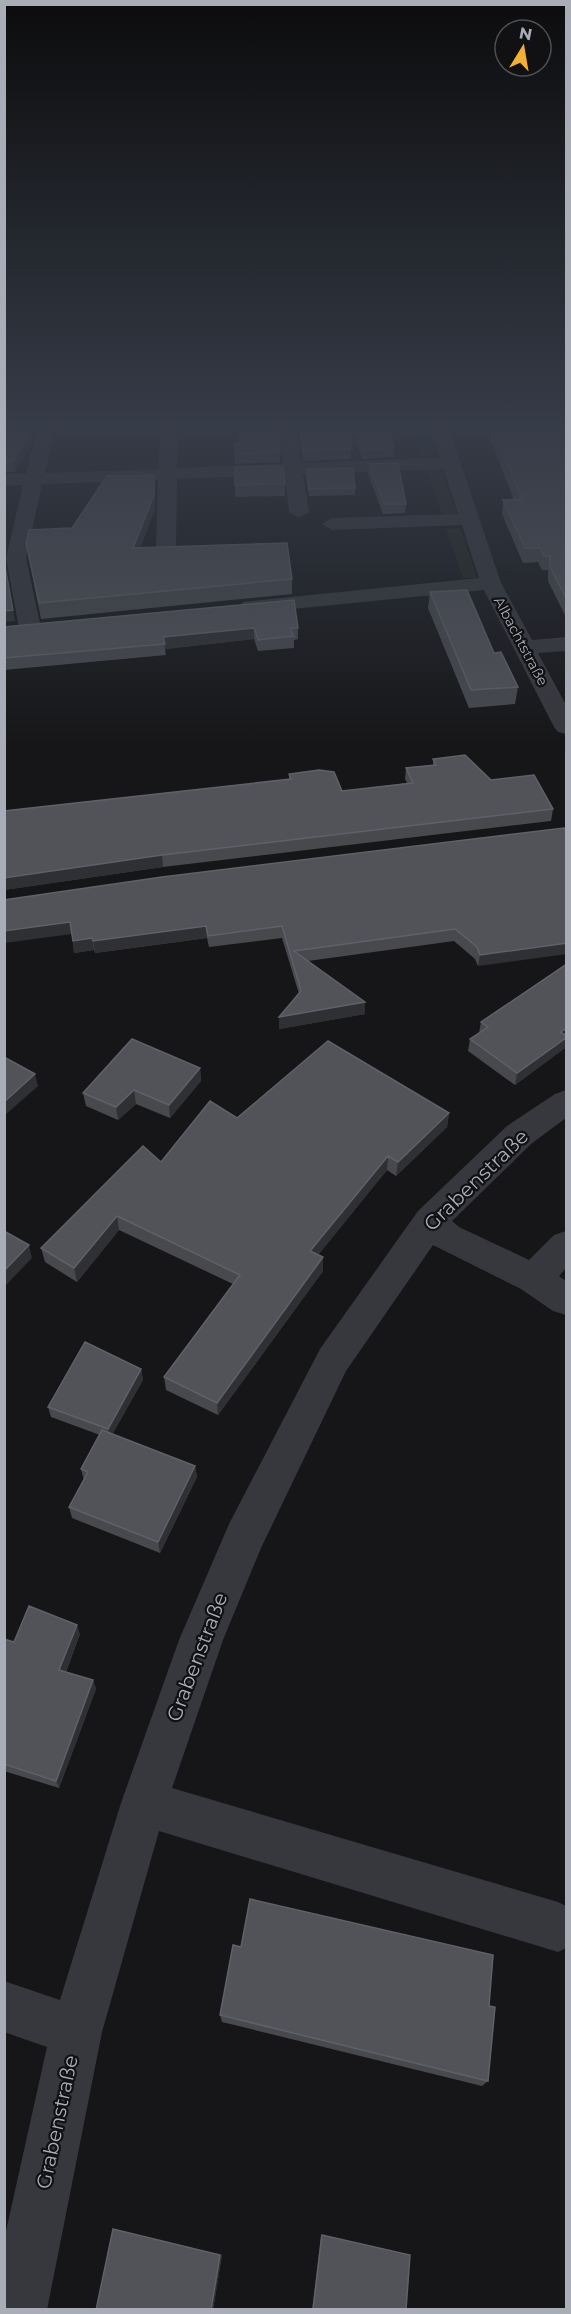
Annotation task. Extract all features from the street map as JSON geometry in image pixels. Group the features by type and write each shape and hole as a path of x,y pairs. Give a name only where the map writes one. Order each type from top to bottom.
{"street":[{"path":"22,531 16,558 32,628"},
{"path":"166,531 166,546"},
{"name":"Albachtstraße","path":"473,531 491,583 567,727"},
{"path":"233,608 491,583"},
{"path":"524,647 567,644"},
{"name":"Grabenstraße","path":"18,2310 76,2032 144,1803 201,1640 244,1538 333,1360 430,1221 519,1136 567,1102"},
{"path":"430,1221 447,1237 534,1279 567,1300"},
{"path":"534,1279 567,1245"},
{"path":"144,1803 558,1927"},
{"path":"4,2006 76,2032"}],"shaded area":[{"path":"447,531 461,531 477,578 463,578"}],"building":[{"path":"29,531 140,531 133,548 287,543 292,579 39,603 26,543"},
{"path":"517,531 567,531 567,600 550,567 550,556 544,556 540,548 525,548"},
{"path":"4,561 13,610 4,611"},
{"path":"467,590 494,653 501,652 518,687 471,690 430,592"},
{"path":"294,600 298,628 290,628 294,636 258,640 254,628 163,637 165,644 4,658 4,627"},
{"path":"465,755 491,780 534,775 553,809 162,855 4,878 4,811 291,779 289,774 319,770 334,772 342,791 413,783 406,768 436,765 433,759"},
{"path":"564,828 567,833 567,943 480,955 477,947 455,929 294,951 365,1002 279,1017 301,991 282,926 208,936 206,926 93,941 92,938 73,941 70,922 4,931 4,900 162,877"},
{"path":"567,964 567,1028 560,1032 567,1037 517,1073 470,1039 488,1027 481,1022"},
{"path":"132,1039 200,1068 169,1105 134,1090 116,1107 83,1093"},
{"path":"328,1041 449,1113 398,1162 388,1156 310,1251 323,1257 217,1403 164,1377 240,1275 117,1216 74,1268 41,1248 143,1146 161,1162 210,1101 237,1118"},
{"path":"4,1057 35,1074 4,1102"},
{"path":"4,1231 29,1245 4,1271"},
{"path":"85,1342 141,1369 108,1429 48,1407"},
{"path":"102,1430 195,1466 158,1542 69,1507 88,1472 81,1469"},
{"path":"29,1606 77,1625 59,1670 93,1680 56,1781 4,1764 4,1639 14,1642"},
{"path":"250,1899 493,1955 489,2006 495,2007 488,2081 220,2015 233,1945 241,1947"},
{"path":"113,2229 220,2255 211,2310 96,2310"},
{"path":"322,2235 410,2255 406,2310 313,2310"}]}
